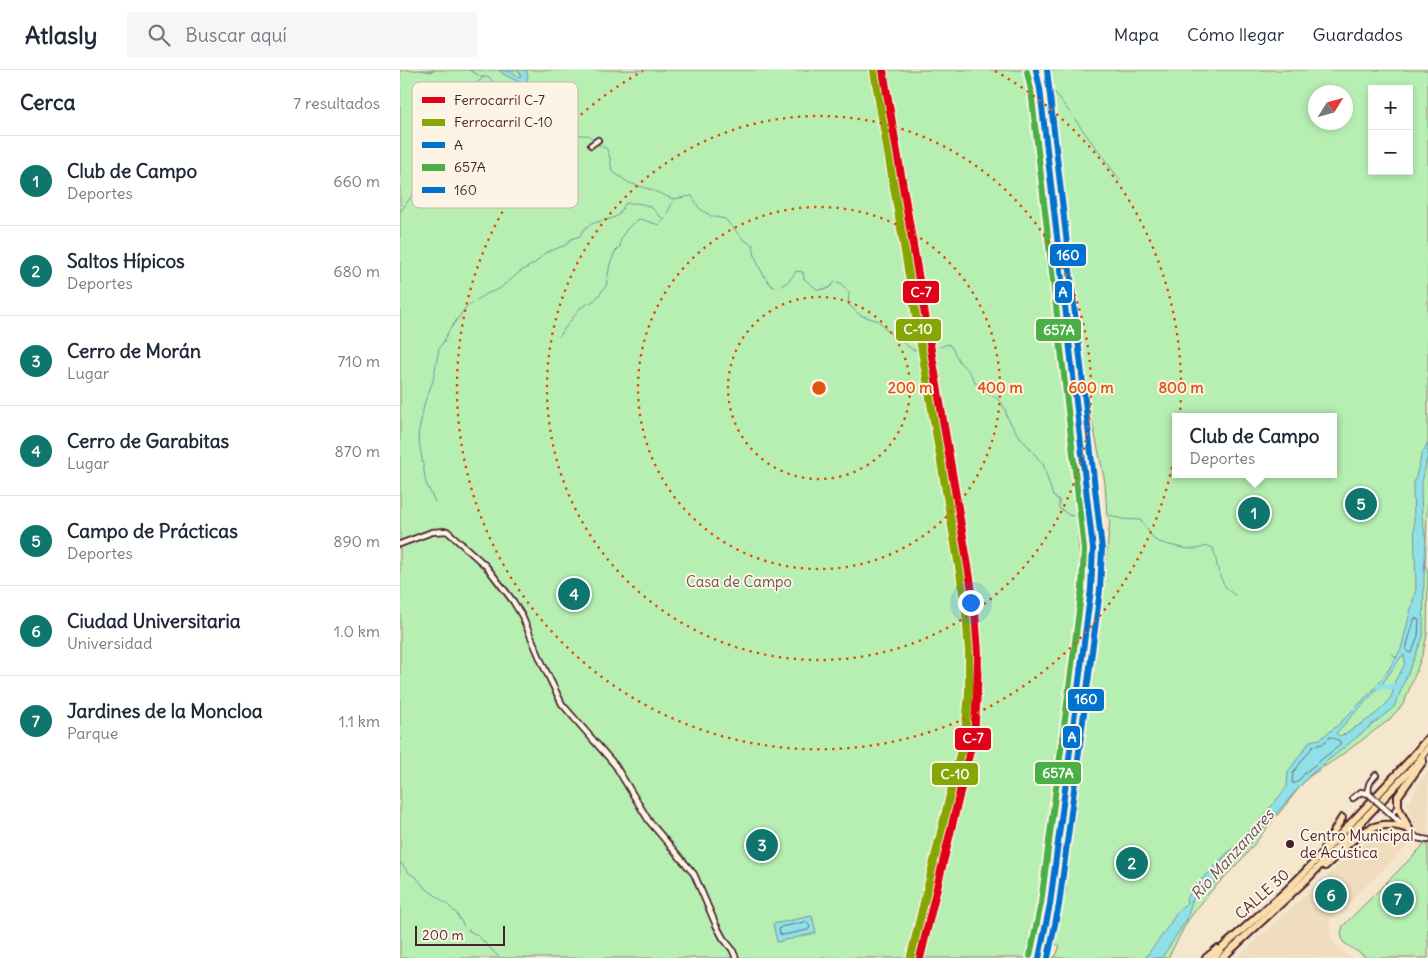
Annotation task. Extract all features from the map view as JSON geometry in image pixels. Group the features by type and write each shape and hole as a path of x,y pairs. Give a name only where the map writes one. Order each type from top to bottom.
{"highway":[{"path":"1037,70 1091,503"},
{"path":"1042,70 1098,565 1055,905 1045,958"},
{"path":"1046,70 1049,120"},
{"path":"1039,958 1050,904 1090,598 1094,532"},
{"name":"CALLE 30","path":"1214,958 1229,942 1285,892 1410,760 1428,738"},
{"name":"CALLE 30","path":"1222,958 1309,877 1417,763 1428,748"},
{"path":"1409,829 1398,808 1398,796 1428,754"},
{"path":"1315,861 1342,818"},
{"path":"1309,877 1318,872 1362,833 1371,828 1390,824 1409,829"},
{"path":"1206,958 1223,944 1229,942"}],"street":[{"path":"591,145 598,140"},
{"path":"400,544 432,532 447,531 479,559 509,595 522,616 562,704 615,765 650,821 694,874 716,925 736,958"},
{"path":"1369,794 1368,787 1376,776"},
{"path":"1353,798 1361,792 1369,794 1417,838 1428,840"},
{"path":"1391,814 1398,808"}],"shaded area":[{"path":"1428,772 1428,840 1414,827 1408,805 1419,783"},
{"path":"1389,832 1397,832 1413,841 1329,921 1332,941 1351,958 1237,958 1355,850 1373,837"}],"green space":[{"name":"Casa de Campo","path":"400,70 1033,70 1068,357 1073,419 1075,503 1080,563 1079,648 1064,778 1047,903 1044,902 1034,949 1036,955 1034,958 400,958"},
{"path":"1050,70 1428,70 1428,488 1425,565 1428,571 1427,634 1423,653 1404,703 1389,720 1307,778 1243,858 1210,892 1188,920 1168,958 1050,958 1056,956 1060,946 1054,943 1062,895 1066,892 1066,884 1063,882 1063,878 1091,652 1095,642 1104,583 1110,519 1107,516 1105,482 1090,411 1049,80"},
{"path":"1428,843 1428,958 1367,958 1343,942 1341,934 1343,926"}],"water":[{"path":"499,70 513,72 520,77 521,74 518,71 526,70 528,76 526,82 519,82"},
{"path":"1428,442 1428,454 1421,487 1422,517 1426,541 1423,637 1394,707 1310,775 1224,873 1208,888 1196,895 1192,901 1187,919 1163,956 1160,958 1145,958 1177,912 1186,904 1186,899 1196,885 1234,847 1222,862 1231,857 1246,832 1257,824 1287,787 1288,772 1310,741 1320,739 1338,725 1373,690 1401,649 1416,589 1413,487 1422,454","holes":["1404,655 1405,659 1395,682 1392,695 1387,703 1370,718 1339,736 1336,733 1382,684 1401,657"]},
{"path":"812,916 816,933 777,942 773,924"}],"waterway":[{"path":"422,70 431,72 433,70"},
{"path":"469,70 482,77 489,77 493,82"},
{"path":"478,82 484,77"},
{"path":"1053,90 1120,180"},
{"path":"578,135 588,135 595,141"},
{"path":"597,144 607,149 612,171 629,183 673,199 692,196 699,208 711,216 725,219 744,240 753,245 760,268 773,287 787,282 796,271 803,272 804,279 818,290 829,288 835,282 841,283 849,293 848,304 860,315 879,321 888,332 913,350 923,350"},
{"path":"400,212 412,196"},
{"path":"667,214 674,199"},
{"path":"435,502 426,483 418,435 425,401 433,381 439,348 466,307 486,294 499,289 521,271 535,263 545,253 566,245 571,239 580,236 588,226 618,215 625,204 647,205 665,219"},
{"path":"559,336 580,308 595,300 606,286 610,264 615,252 620,247 621,238 629,226 640,219 659,225 666,217"},
{"path":"940,347 948,344 951,346 960,363 968,370 978,387 1001,402 1016,432 1043,464 1053,496 1059,500 1059,508 1073,516"},
{"path":"1110,515 1121,519 1140,520 1155,540 1162,543 1191,549 1213,548 1222,580 1229,591 1235,595"},
{"path":"1392,654 1397,658"},
{"name":"Río Manzanares","path":"1378,686 1399,687"},
{"path":"400,862 424,887 447,904 456,913 464,926"},
{"path":"468,930 477,935 500,958"}],"rail line":[{"name":"C-7","path":"883,70 969,572 975,612 978,653 974,734 920,958"},
{"name":"C-10","path":"874,71 960,573 969,653 969,693 965,733 911,956"}],"transit line":[{"name":"A","path":"1036,70 1040,89 1093,549 1091,589 1050,904 1039,958"},
{"name":"160","path":"1047,70 1102,549 1100,590 1059,905 1048,958"},
{"name":"657A","path":"1027,72 1031,90 1084,549 1082,588 1041,903 1030,956"}],"place":[{"name":"Campo de Prácticas","path":"1361,504"},
{"name":"Club de Campo","path":"1254,513"},
{"name":"Cerro de Garabitas","path":"574,594"},
{"name":"Centro Municipal de Acústica","path":"1290,844"},
{"name":"Cerro de Morán","path":"762,845"},
{"name":"Saltos Hípicos","path":"1132,863"},
{"name":"Ciudad Universitaria","path":"1331,895"},
{"name":"Jardines de la Moncloa","path":"1398,899"}]}
